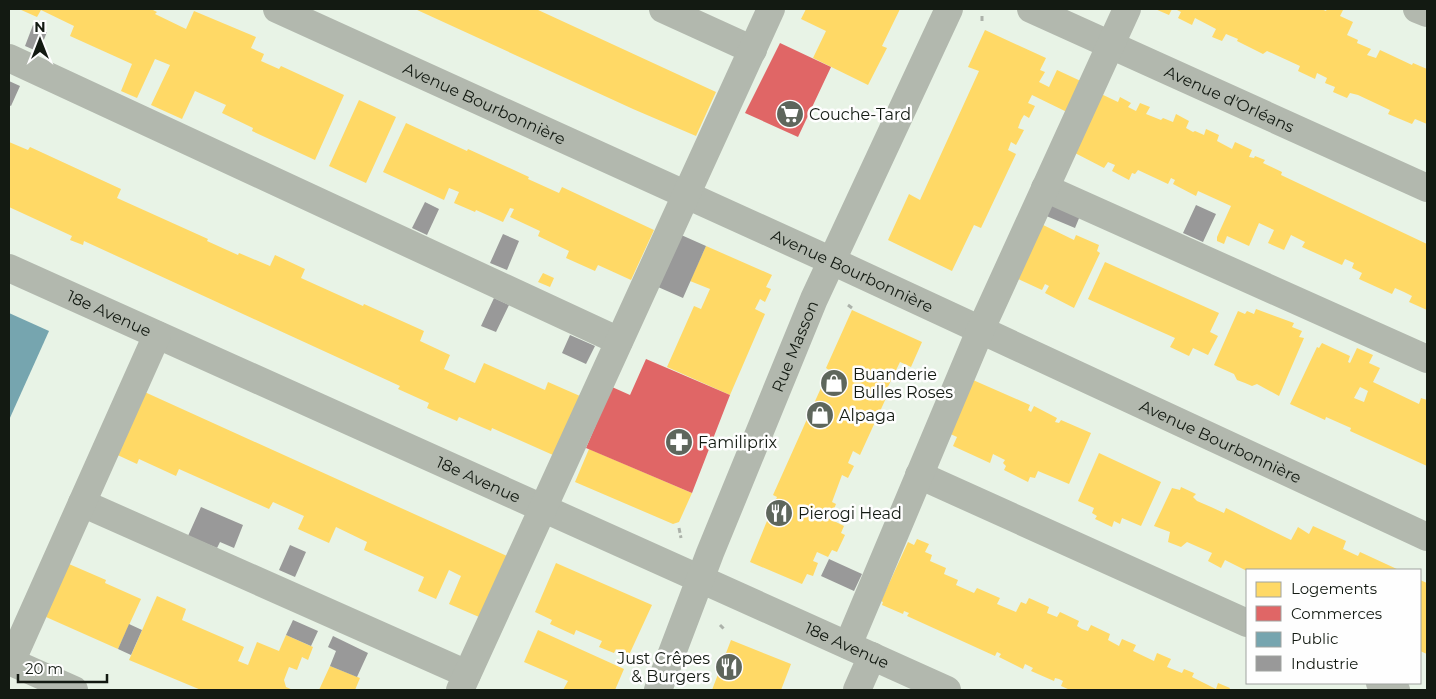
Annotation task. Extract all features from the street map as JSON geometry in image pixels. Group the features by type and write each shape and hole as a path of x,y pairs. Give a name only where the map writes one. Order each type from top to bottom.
{"street":[{"name":"Avenue Bourbonnière","path":"277,9 832,261 1427,537"},
{"path":"663,9 753,50"},
{"path":"82,503 464,682 771,9"},
{"name":"Rue Masson","path":"658,690 701,578 814,299 949,9"},
{"name":"Avenue d'Orléans","path":"1031,9 1427,188"},
{"path":"848,645 980,330 1127,9"},
{"path":"1417,9 1427,13"},
{"path":"9,58 620,341"},
{"path":"1045,188 1427,359"},
{"name":"18e Avenue","path":"9,268 947,690"},
{"path":"74,690 10,662 157,335"},
{"path":"919,475 1246,623"},
{"path":"857,690 872,656"},
{"path":"1382,684 1396,690"}],"path":[{"path":"982,16 982,21"},
{"path":"848,304 852,308"},
{"path":"679,528 682,538"},
{"path":"720,625 724,629"}],"building: Logements":[{"path":"19,9 151,9 157,12 155,14 186,29 194,11 256,37 251,48 264,54 261,61 279,69 281,66 344,95 315,160 252,131 253,128 222,113 226,105 195,91 182,119 151,105 170,65 155,59 137,98 121,91 132,64 70,36 74,26 41,10 37,17"},
{"path":"415,9 536,9 716,92 696,136"},
{"path":"806,9 900,9 882,46 887,48 868,85 813,58 826,31 801,19"},
{"path":"1155,9 1172,9 1169,15"},
{"path":"1175,9 1343,10 1340,16 1353,22 1347,35 1358,40 1357,43 1371,49 1367,55 1376,58 1380,50 1412,65 1413,63 1427,69 1427,124 1415,119 1412,124 1388,114 1390,110 1358,95 1350,93 1347,98 1333,92 1335,87 1325,83 1327,78 1317,73 1315,79 1298,71 1300,66 1267,51 1263,54 1226,34 1222,41 1212,37 1216,29 1195,18 1192,25 1178,18 1181,12"},
{"path":"985,30 1046,58 1040,70 1045,72 1039,82 1049,87 1057,70 1085,83 1071,114 1032,95 1028,103 1035,106 1029,118 1024,115 1018,128 1024,130 1016,145 1011,142 1008,150 1016,154 981,228 974,225 952,271 888,240 909,194 920,200 979,71 968,67"},
{"path":"1099,93 1118,102 1120,97 1131,103 1128,107 1136,111 1140,103 1150,107 1146,114 1161,120 1163,118 1173,122 1176,114 1189,121 1186,128 1193,132 1204,135 1206,129 1219,135 1217,141 1232,149 1235,142 1252,150 1249,157 1254,158 1255,156 1265,160 1263,163 1282,172 1281,175 1427,244 1427,310 1409,302 1412,296 1404,292 1395,288 1392,294 1359,279 1362,273 1352,268 1354,263 1345,259 1342,265 1302,247 1305,242 1291,235 1284,250 1268,243 1274,230 1259,223 1249,246 1227,236 1224,244 1217,241 1231,206 1198,191 1196,196 1173,184 1175,180 1171,178 1168,184 1138,170 1135,174 1132,173 1129,180 1112,171 1115,165 1108,162 1104,168 1075,153"},
{"path":"359,100 396,117 366,183 329,166"},
{"path":"406,123 467,151 468,149 559,193 562,187 654,230 631,280 598,265 595,271 566,258 569,251 538,236 540,231 510,217 514,209 510,208 503,222 454,203 459,192 449,188 444,200 383,172"},
{"path":"9,142 28,150 30,147 121,189 117,198 208,239 207,241 238,255 239,253 270,266 275,255 305,269 301,278 424,331 420,341 450,355 444,369 475,383 484,363 545,390 548,382 580,396 553,455 492,428 491,431 459,417 457,421 427,408 429,403 398,389 400,386 84,241 83,245 70,240 72,236 9,207"},
{"path":"1039,223 1074,240 1076,235 1099,245 1097,251 1100,253 1074,308 1045,293 1049,286 1045,284 1042,290 1014,277"},
{"path":"706,246 772,275 766,287 771,289 765,302 760,299 755,309 765,314 730,395 667,367 694,306 701,309 710,289 690,281"},
{"path":"1105,262 1219,313 1210,332 1218,336 1208,355 1193,348 1189,356 1170,347 1175,338 1088,299"},
{"path":"543,273 554,278 550,287 538,282"},
{"path":"1256,309 1294,323 1292,327 1302,331 1299,337 1304,338 1279,396 1257,384 1252,386 1237,380 1234,374 1214,365 1238,311 1245,314 1247,311 1254,314"},
{"path":"852,310 922,342 911,367 900,362 884,395 887,396 860,455 853,451 848,463 854,466 848,478 842,475 832,502 836,504 830,519 844,526 841,533 845,535 837,552 832,550 828,557 817,552 813,561 818,563 813,576 807,574 802,584 750,562 777,497 773,495 829,370 826,368"},
{"path":"1322,343 1350,356 1348,362 1350,363 1357,348 1373,355 1369,363 1380,368 1373,382 1419,404 1421,398 1427,400 1427,466 1350,431 1351,428 1326,417 1325,420 1290,404 1317,347 1319,348","holes":["1360,387 1368,391 1364,402 1354,398"]},
{"path":"973,380 1030,405 1028,410 1031,412 1034,406 1057,418 1055,422 1059,423 1061,420 1091,433 1069,484 1038,471 1035,478 1030,477 1028,482 1004,470 1006,466 1003,463 1005,460 993,454 990,463 953,446 957,437 944,431"},
{"path":"138,389 507,556 479,617 449,604 461,576 449,570 436,599 418,591 424,577 364,550 367,542 336,527 329,543 298,529 304,516 273,502 269,509 179,469 176,476 139,459 137,464 111,452"},
{"path":"589,449 692,493 679,522 673,524 575,482"},
{"path":"1099,453 1161,482 1141,526 1122,518 1120,524 1114,521 1112,527 1095,519 1097,516 1092,513 1094,508 1078,501"},
{"path":"1181,487 1196,494 1193,497 1197,501 1224,513 1226,508 1291,540 1298,527 1309,534 1313,526 1346,541 1343,549 1358,556 1360,552 1397,569 1246,570 1225,560 1221,568 1208,561 1212,553 1187,542 1181,547 1168,542 1170,532 1154,526 1172,488 1180,490"},
{"path":"917,539 929,544 925,552 932,555 930,561 946,568 944,574 958,580 956,585 974,593 977,588 1000,598 997,604 1016,612 1021,602 1026,604 1029,598 1049,607 1047,613 1057,617 1060,612 1079,621 1077,626 1082,629 1088,631 1091,625 1110,634 1108,640 1119,646 1122,639 1136,645 1133,651 1154,661 1157,653 1171,659 1167,667 1182,673 1184,669 1194,673 1192,677 1216,689 1218,683 1230,688 1229,690 1070,690 1061,686 1063,681 1059,679 1055,678 1054,681 1031,671 1033,668 1025,664 1023,669 999,657 1001,654 997,652 995,656 907,616 909,613 904,611 903,614 882,605 883,602 881,601 908,542 914,545"},
{"path":"62,561 106,580 105,583 141,599 118,649 46,617"},
{"path":"556,563 652,605 629,655 616,649 614,653 599,647 602,641 576,630 574,635 550,624 552,620 535,612"},
{"path":"1421,580 1427,583 1427,654 1421,651"},
{"path":"157,596 186,609 182,620 244,647 238,661 248,665 257,642 279,651 286,635 313,647 308,660 302,657 297,670 289,667 284,680 286,687 293,690 201,690 129,660"},
{"path":"538,630 624,669 615,690 563,690 568,681 524,662"},
{"path":"731,640 791,664 781,690 712,690"},
{"path":"330,666 360,678 355,690 319,690"}],"building: Commerces":[{"path":"780,43 831,67 798,137 745,113"},
{"path":"646,359 730,395 692,493 586,448 612,387 630,395"}],"building: Public":[{"path":"9,313 49,331 9,420"}],"building: Industrie":[{"path":"33,25 47,32 39,52 25,46"},
{"path":"9,81 20,86 11,106 9,105"},
{"path":"1051,197 1082,211 1075,228 1044,215"},
{"path":"425,202 439,209 427,235 412,228"},
{"path":"1196,205 1216,214 1203,242 1183,233"},
{"path":"503,234 519,241 507,270 490,263"},
{"path":"679,234 706,246 683,298 658,287"},
{"path":"494,298 509,305 496,332 481,326"},
{"path":"570,335 595,346 586,364 562,353"},
{"path":"201,507 243,525 234,548 220,542 217,548 188,536"},
{"path":"290,545 306,552 295,577 279,570"},
{"path":"829,559 862,574 854,591 821,576"},
{"path":"293,620 318,631 311,646 286,635"},
{"path":"129,624 142,630 131,655 118,649"},
{"path":"333,636 368,653 357,677 330,666 336,651 328,647"}],"place":[{"name":"Couche-Tard","path":"790,114"},
{"name":"Buanderie Bulles Roses","path":"834,383"},
{"name":"Alpaga","path":"820,415"},
{"name":"Familiprix","path":"679,442"},
{"name":"Pierogi Head","path":"779,513"},
{"name":"Just Crêpes & Burgers","path":"729,667"}]}
